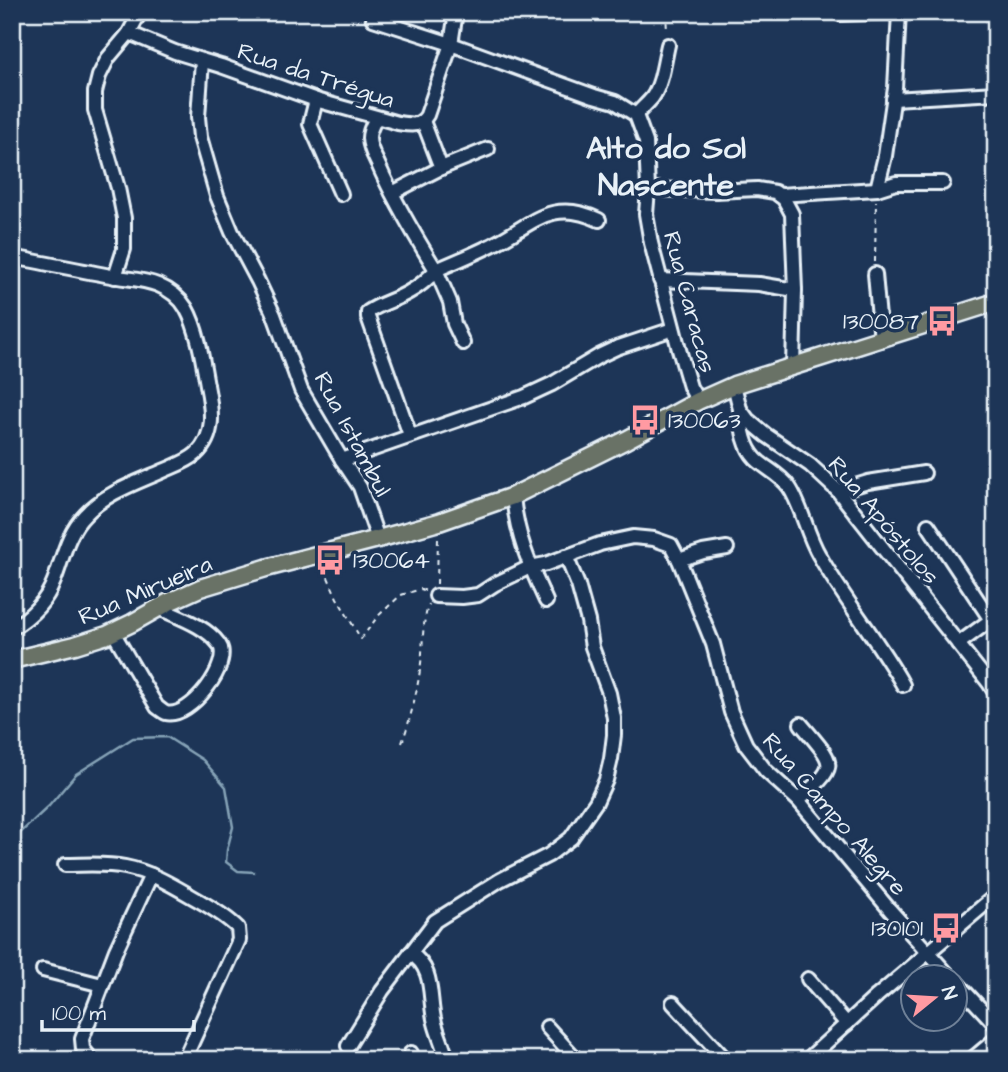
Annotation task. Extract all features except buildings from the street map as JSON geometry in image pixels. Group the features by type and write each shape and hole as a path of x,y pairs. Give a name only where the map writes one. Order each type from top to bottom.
{"main road":[{"path":"378,539 439,522 513,496 734,385 996,302"},
{"name":"Rua Mirueira","path":"12,660 75,645 113,632 201,588 378,539"}],"street":[{"path":"115,277 124,249 124,218 95,110 94,92 108,58 128,33 140,12"},
{"name":"Rua da Trégua","path":"128,33 175,52 316,100 411,125 419,124 427,115 451,44 456,12"},
{"path":"840,13 900,12 893,99 885,156 877,189"},
{"path":"373,19 615,102 636,115 656,90 668,45"},
{"name":"Rua Istambul","path":"202,61 198,117 200,137 217,196 274,315 301,390 360,486 378,539"},
{"path":"893,99 996,93"},
{"path":"316,100 310,124 341,194"},
{"name":"Rua Caracas","path":"636,115 646,142 648,229 673,329 690,387 698,401"},
{"path":"376,117 370,129 371,148 410,229 436,270 450,302 457,334 463,343"},
{"path":"423,121 441,168"},
{"path":"392,193 441,168 488,149"},
{"path":"779,195 877,189 896,183 943,183"},
{"path":"648,189 757,189 775,192 789,207 792,214 795,289 793,367"},
{"path":"410,435 368,312 408,293 426,281 436,270 493,245 548,213 575,211 599,220"},
{"path":"12,257 139,280 159,285 174,293 186,308 194,328 212,409 211,427 206,442 194,455 101,500 85,515 72,531 47,596 30,616 12,628"},
{"path":"875,274 881,340"},
{"path":"660,280 759,284 795,289"},
{"path":"342,460 524,397 598,356 673,329"},
{"path":"734,385 742,432 748,447 756,459 790,488 827,570 903,685"},
{"name":"Rua Apóstolos","path":"740,409 757,428 810,465 838,491 996,694"},
{"path":"838,491 868,482 924,473"},
{"path":"513,496 521,544 546,601"},
{"path":"928,525 993,618 958,644"},
{"name":"Rua Campo Alegre","path":"566,556 600,544 633,537 654,539 671,545 713,644 731,712 746,745 766,771 798,800 890,911 938,964"},
{"path":"679,560 727,548"},
{"path":"348,1046 382,991 435,921 500,880 549,855 571,838 596,802 606,780 611,759 614,718 609,693 592,647 578,585 566,556 530,567 478,595 436,596"},
{"path":"113,632 157,707 167,713 178,712 197,700 208,687 222,656 220,645 204,631 159,608"},
{"path":"798,800 826,775 830,766 826,754 801,724"},
{"path":"65,865 113,865 151,875 168,882 238,928 239,940 184,1060"},
{"path":"92,1060 83,1049 82,1039 116,950 151,875"},
{"path":"807,1060 996,895"},
{"path":"410,953 419,958 426,970 435,1024 447,1060"},
{"path":"43,970 102,985"},
{"path":"808,979 847,1024"},
{"path":"970,997 996,1025"},
{"path":"673,1003 726,1060"},
{"path":"547,1027 577,1060"},
{"path":"971,1060 996,1039"}],"path":[{"path":"666,12 668,45"},
{"path":"875,274 877,189"},
{"path":"402,743 415,692 428,606 436,596 439,522"},
{"path":"318,555 337,598 361,639 378,616 401,595 421,589 436,596"}],"waterway":[{"path":"12,836 19,834 49,806 76,774 133,738 167,737 203,760 226,787 233,827 226,862 238,871 254,872"}],"place":[{"name":"130087","path":"942,321"},
{"name":"130063","path":"645,420"},
{"name":"130064","path":"330,560"},
{"name":"130101","path":"946,928"}],"district":[{"name":"Alto do Sol Nascente","path":"666,166"}]}
